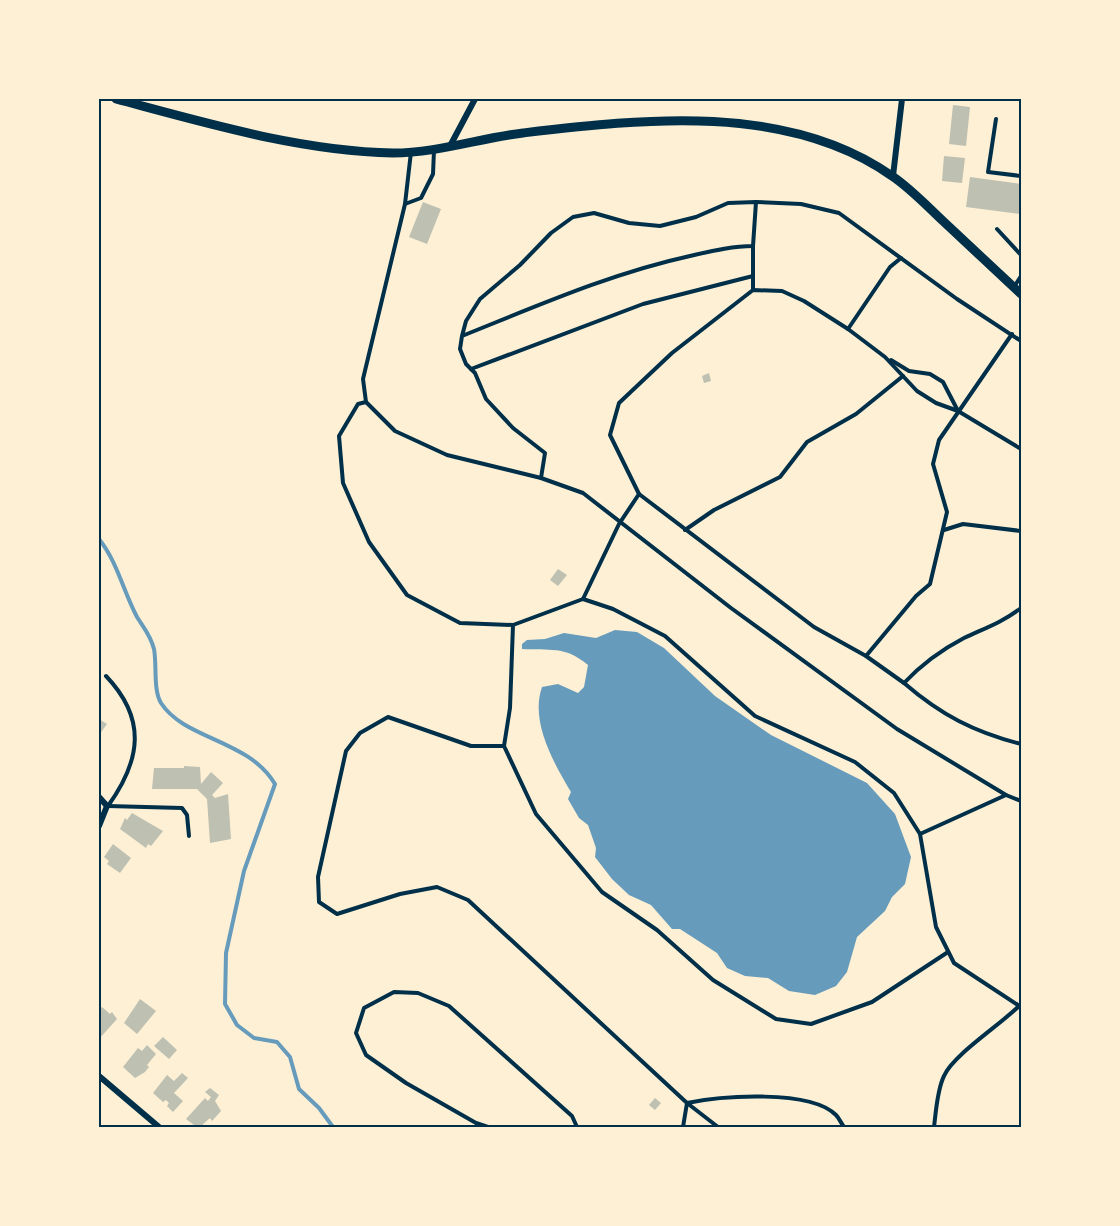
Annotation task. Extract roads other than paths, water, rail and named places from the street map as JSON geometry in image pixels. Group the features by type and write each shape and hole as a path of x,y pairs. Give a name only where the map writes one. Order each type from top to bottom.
{"street":[{"path":"116,99 280,139 352,150 434,149 520,133 655,122 722,123 771,129 815,138 855,153 893,176 1017,291"},
{"path":"450,146 475,99"},
{"path":"893,176 902,99"},
{"path":"99,797 107,806 99,826"},
{"path":"99,1076 159,1127"}],"lane":[{"path":"858,99 866,99"},
{"path":"996,119 988,172 1021,176"},
{"path":"405,204 421,198 433,174 434,149"},
{"path":"411,151 405,204 363,380 366,402 395,431 447,455 541,478 583,494 619,524 897,729 1006,795 1021,801"},
{"path":"753,290 756,202"},
{"path":"541,478 545,453 513,428 486,399 460,349 466,321 480,299 520,265 551,233 573,217 594,213 629,223 660,226 696,217 728,203 756,202 801,204 839,213 1021,341"},
{"path":"997,229 1021,255"},
{"path":"462,336 563,295 659,263 736,246 753,246"},
{"path":"848,328 890,267 901,258"},
{"path":"471,369 643,304 753,276"},
{"path":"1017,291 1021,276"},
{"path":"958,411 943,382 930,374 909,371 885,357 848,328 782,291 753,290 672,353 619,403 610,435 639,494 814,627 866,656 904,683 929,705 984,735 1021,744"},
{"path":"866,656 916,596 930,584 947,512 933,464 939,440 1012,334"},
{"path":"885,357 917,391 936,404 958,411 1021,449"},
{"path":"685,530 714,510 780,477 807,442 856,414 903,376"},
{"path":"366,402 358,404 339,436 343,483 369,542 407,595 460,623 513,625 583,599 613,609 665,636 755,716 855,762 894,793 920,834 936,927 954,963 1020,1007 955,1060 944,1076 934,1127"},
{"path":"583,599 619,524 639,494"},
{"path":"944,530 963,525 1021,531"},
{"path":"904,683 921,665 963,639 1000,624 1021,608"},
{"path":"513,625 510,708 504,746 536,814 602,892 657,930 713,980 776,1019 811,1024 872,1002 948,952"},
{"path":"106,676 122,693 137,737 121,787 107,806"},
{"path":"504,746 471,746 388,717 360,733 346,751 318,877 319,902 337,914 400,894 438,887 468,900 687,1103 717,1127"},
{"path":"920,834 1006,795"},
{"path":"107,806 182,808 187,815 189,836"},
{"path":"488,1127 476,1123 406,1083 366,1056 356,1033 364,1008 394,992 418,993 449,1005 572,1116 577,1127"},
{"path":"687,1103 762,1096 816,1103 837,1115 843,1127"},
{"path":"683,1127 687,1103"}],"water":[{"path":"615,630 637,632 664,648 715,696 771,735 867,783 895,814 911,857 905,884 892,897 885,911 857,937 847,972 836,986 815,995 789,991 768,978 745,976 727,968 717,953 680,929 672,929 651,905 629,895 612,879 595,857 596,848 588,825 579,818 568,799 571,792 545,741 539,714 542,687 558,684 578,693 584,687 588,665 572,654 522,649 522,644 527,640 545,639 564,633 596,638"}],"waterway":[{"path":"99,539 116,567 132,607 153,644 157,691 161,703 185,725 249,758 263,769 275,784 244,871 226,953 225,1004 237,1025 254,1038 277,1042 290,1057 299,1089 319,1108 333,1127"}]}
